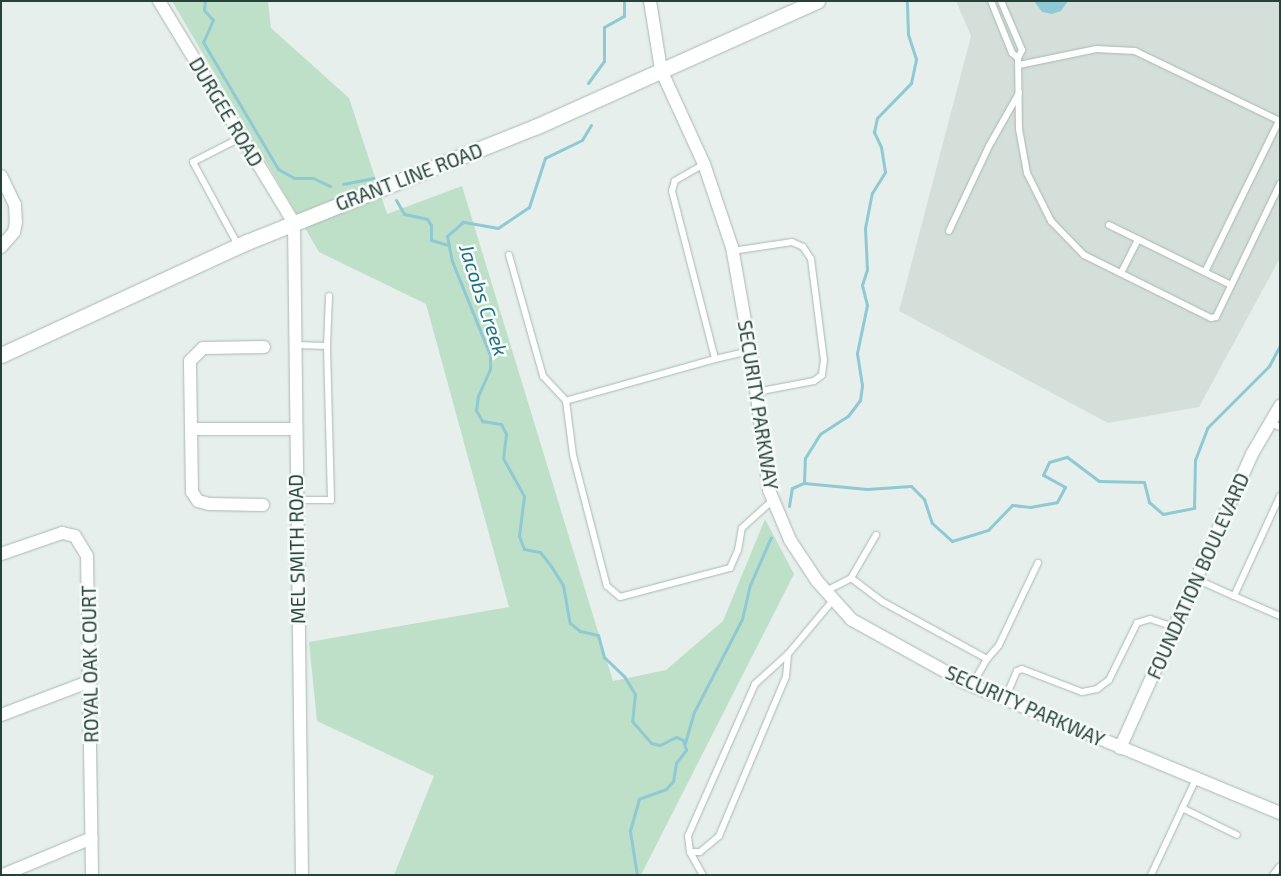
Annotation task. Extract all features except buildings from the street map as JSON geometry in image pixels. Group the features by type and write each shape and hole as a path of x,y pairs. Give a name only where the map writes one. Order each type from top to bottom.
{"main road":[{"name":"GRANT LINE ROAD","path":"1,355 239,246 535,127 817,1"}],"street":[{"name":"DURGEE ROAD","path":"159,1 294,223"},
{"name":"SECURITY PARKWAY","path":"650,1 661,70 704,164 732,251 750,351 773,500 790,540 830,595 852,620 972,685 1280,813"},
{"path":"1,176 15,205 16,222 14,232 1,248"},
{"name":"MEL SMITH ROAD","path":"294,223 294,429 302,875"},
{"path":"263,505 198,500 192,492 190,361 195,353 203,348 264,347"},
{"name":"FOUNDATION BOULEVARD","path":"1120,748 1252,454 1275,425 1280,406"},
{"path":"192,429 294,429"},
{"name":"ROYAL OAK COURT","path":"1,554 54,534 69,533 80,541 88,567 91,681 92,875"},
{"path":"1,715 74,684 91,681"},
{"path":"3,875 92,838"}],"lane":[{"path":"991,1 1012,53 1018,58"},
{"path":"1001,1 1022,50 1018,58 1019,129 1027,173 1036,195 1051,221 1072,246 1211,318 1216,317 1280,184"},
{"path":"1019,65 1096,49 1135,50 1279,121 1205,272"},
{"path":"948,231 989,146 1019,92"},
{"path":"239,246 193,162 242,137"},
{"path":"704,164 675,181 672,191 715,359"},
{"path":"1109,225 1231,285"},
{"path":"1121,273 1138,239"},
{"path":"732,251 792,242 803,247 811,259 824,360 822,375 814,381 756,392"},
{"path":"509,255 543,376 566,401 573,455 606,586 620,597 730,568 738,550 742,528 773,500"},
{"path":"296,500 331,500 326,346 328,296"},
{"path":"293,345 326,346"},
{"path":"566,401 750,351"},
{"path":"1234,596 1280,496"},
{"path":"703,875 690,852 688,836 755,684 788,654 830,595 851,578 876,535"},
{"path":"972,685 987,658 999,646 1038,563"},
{"path":"851,578 883,602 987,658"},
{"path":"1196,579 1280,616"},
{"path":"1004,699 1017,670 1022,669 1082,692 1097,689 1109,680 1141,620 1150,618 1175,627"},
{"path":"690,852 700,852 720,836 786,677 788,654"},
{"path":"1151,875 1196,779"},
{"path":"1182,808 1237,836"},
{"path":"1273,875 1280,866"}],"shaded area":[{"path":"956,1 1280,1 1280,258 1199,407 1108,423 899,311 971,36"}],"green space":[{"path":"172,1 268,1 271,28 349,98 387,214 462,186 613,681 666,670 723,621 765,519 794,574 641,875 394,875 434,776 317,721 309,642 509,607 426,304 319,252"}],"water":[{"path":"1034,1 1068,1 1061,11 1052,14 1042,12"}],"waterway":[{"path":"205,1 204,10 213,20 203,42 278,169 294,178 313,178 330,186"},
{"name":"Jacobs Creek","path":"588,83 604,61 604,27 624,16 624,1"},
{"path":"804,483 805,458 820,434 848,416 860,400 862,385 857,353 867,305 862,285 867,270 865,228 872,193 885,172 881,147 874,132 877,118 911,83 916,59 908,34 907,1"},
{"name":"Jacobs Creek","path":"591,125 582,140 545,158 529,207 498,228 463,222 447,236 452,261 490,355 490,369 478,396 476,410 482,421 501,424 506,434 503,458 524,496 519,536 524,549 540,552 563,585 570,623 580,631 598,635 604,657 624,676 635,694 632,721 651,743 660,745 676,737 683,740 686,750 676,763 673,781 666,789 639,799 630,831 637,875"},
{"path":"343,184 373,178"},
{"path":"396,200 404,214 427,219 431,225 431,240 449,245"},
{"path":"789,506 792,488 804,483 867,489 911,486 924,499 932,523 952,541 988,530 1012,505 1030,507 1057,502 1065,487 1043,475 1049,462 1067,457 1099,481 1144,482 1149,502 1163,514 1194,508 1195,460 1207,428 1269,366 1280,345"},
{"path":"685,743 694,712 742,619 750,585 771,537"}]}
